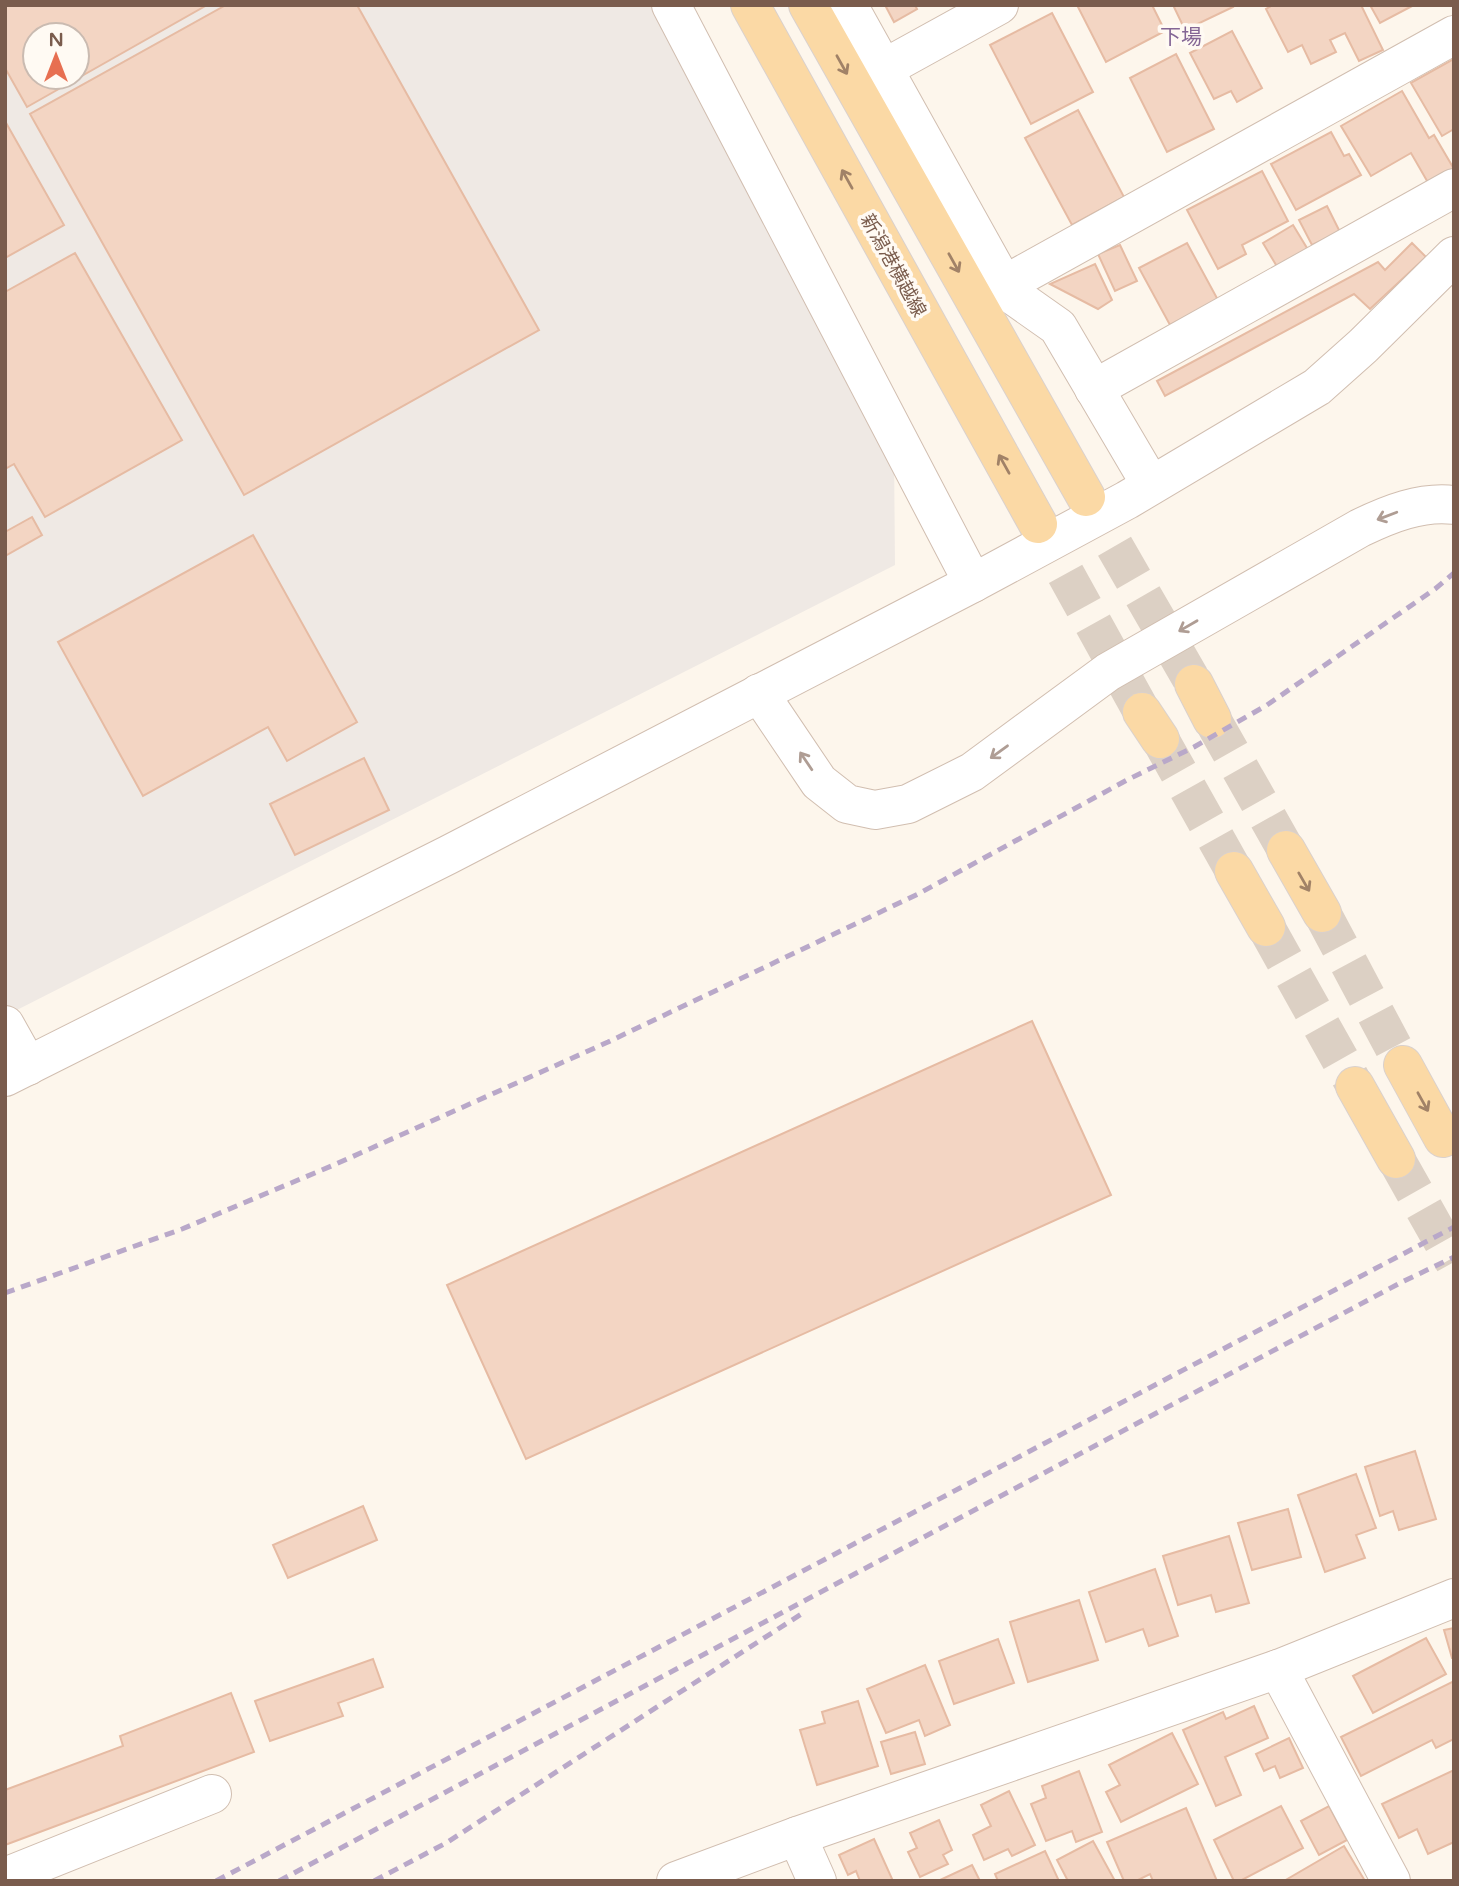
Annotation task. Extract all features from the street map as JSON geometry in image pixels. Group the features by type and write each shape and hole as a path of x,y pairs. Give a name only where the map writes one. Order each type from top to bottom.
{"main road":[{"name":"新潟港横越線","path":"750,5 1038,524"},
{"path":"808,5 1086,498"},
{"path":"1194,684 1212,719"},
{"path":"1286,850 1322,913"},
{"path":"1234,872 1266,927"},
{"path":"1403,1065 1443,1138"},
{"path":"1355,1086 1396,1158"}],"street":[{"path":"671,5 973,583"},
{"path":"848,5 1004,285 1014,296 1058,327 1151,485"},
{"path":"883,69 999,5"},
{"path":"1004,285 1454,35"},
{"path":"1094,389 1454,188"},
{"path":"5,1025 17,1072 448,855 973,583 1151,485 1317,387 1363,346 1454,256"},
{"path":"759,693 819,782 847,804 875,810 908,804 972,772 1108,672 1360,528 1417,506 1454,505"},
{"path":"676,1881 797,1836 1278,1669 1454,1598"},
{"path":"1278,1669 1391,1881"},
{"path":"5,1877 212,1794"},
{"path":"797,1836 817,1881"}],"shaded area":[{"path":"5,5 650,5 894,453 895,565 5,1016"}],"building":[{"path":"5,5 207,5 91,71 91,21 21,21 21,91 55,91 27,107 5,68"},
{"path":"226,5 357,5 539,330 244,495 30,114 71,91 91,91 91,80"},
{"path":"885,5 915,5 917,9 894,22"},
{"path":"1077,5 1152,5 1165,31 1106,62"},
{"path":"1173,5 1232,5 1233,7 1185,30"},
{"path":"1273,5 1361,5 1383,50 1359,61 1345,33 1330,40 1336,52 1311,64 1302,45 1288,52 1266,9"},
{"path":"1370,5 1414,5 1380,23"},
{"path":"1052,13 1093,92 1031,124 990,45"},
{"path":"1232,31 1262,88 1237,102 1231,91 1214,99 1190,53"},
{"path":"1176,54 1214,129 1167,152 1130,78"},
{"path":"1454,59 1454,129 1442,136 1411,83"},
{"path":"1402,91 1429,138 1434,135 1454,169 1430,186 1411,153 1371,176 1341,126"},
{"path":"1078,110 1124,197 1072,225 1025,138"},
{"path":"5,121 64,225 5,258"},
{"path":"1331,132 1344,156 1349,154 1361,175 1296,210 1271,164"},
{"path":"1262,171 1288,221 1242,245 1246,254 1218,269 1187,210"},
{"path":"1327,206 1340,232 1312,245 1299,220"},
{"path":"1293,225 1310,253 1279,270 1263,243"},
{"path":"1187,243 1218,300 1170,325 1139,268"},
{"path":"1412,243 1426,257 1370,309 1354,294 1165,396 1157,381 1378,262 1385,270"},
{"path":"1120,245 1137,281 1115,291 1098,254"},
{"path":"75,253 182,440 45,517 14,464 5,469 5,292"},
{"path":"1095,264 1112,300 1098,309 1050,284"},
{"path":"32,517 42,535 5,556 5,532"},
{"path":"253,535 357,722 287,761 268,727 143,796 58,642"},
{"path":"364,758 389,810 295,855 270,804"},
{"path":"1032,1021 1111,1195 526,1459 447,1285"},
{"path":"1415,1451 1436,1519 1399,1530 1393,1511 1380,1516 1365,1467"},
{"path":"1356,1474 1376,1528 1356,1535 1365,1558 1325,1572 1298,1495"},
{"path":"363,1506 377,1540 288,1578 273,1545"},
{"path":"1288,1509 1301,1557 1252,1570 1238,1523"},
{"path":"1229,1536 1249,1603 1216,1612 1211,1595 1178,1605 1163,1556"},
{"path":"1155,1569 1178,1636 1149,1646 1143,1629 1106,1642 1089,1592"},
{"path":"1079,1600 1098,1660 1028,1682 1010,1622"},
{"path":"1454,1628 1454,1658 1452,1658 1444,1630"},
{"path":"1426,1638 1446,1674 1373,1713 1353,1676"},
{"path":"998,1639 1014,1683 954,1704 939,1661"},
{"path":"373,1659 383,1687 338,1703 343,1716 270,1741 255,1701"},
{"path":"925,1665 950,1725 925,1736 919,1720 886,1733 867,1689"},
{"path":"1454,1681 1454,1739 1436,1748 1432,1740 1361,1776 1341,1737"},
{"path":"231,1693 254,1752 5,1845 5,1790 123,1746 120,1736"},
{"path":"858,1701 878,1766 817,1785 800,1730 825,1723 822,1712"},
{"path":"1254,1706 1268,1738 1225,1757 1241,1795 1216,1806 1183,1730 1223,1712 1226,1719"},
{"path":"915,1732 925,1764 891,1774 881,1742"},
{"path":"1172,1733 1198,1784 1121,1822 1106,1792 1120,1785 1109,1765"},
{"path":"1289,1738 1303,1768 1280,1778 1275,1766 1264,1771 1256,1754"},
{"path":"1454,1770 1454,1842 1428,1854 1417,1829 1399,1838 1382,1804"},
{"path":"1079,1771 1102,1832 1076,1842 1072,1831 1046,1841 1031,1804 1046,1798 1042,1786"},
{"path":"1009,1791 1035,1845 1012,1856 1008,1849 984,1860 973,1835 991,1826 981,1805"},
{"path":"1281,1806 1303,1848 1240,1881 1234,1881 1214,1840"},
{"path":"1329,1806 1347,1840 1319,1855 1301,1821"},
{"path":"1186,1808 1217,1881 1153,1881 1150,1874 1136,1881 1124,1881 1107,1842"},
{"path":"939,1820 952,1850 943,1855 948,1864 920,1877 908,1852 917,1848 910,1833"},
{"path":"874,1839 893,1881 860,1881 856,1871 848,1875 839,1855"},
{"path":"1093,1841 1115,1881 1068,1881 1057,1860"},
{"path":"1344,1846 1365,1881 1284,1881"},
{"path":"1045,1851 1059,1881 998,1881 995,1874"},
{"path":"972,1865 980,1881 938,1881"}],"tunnel":[{"path":"1086,497 1194,684"},
{"path":"1038,524 1142,712"},
{"path":"1212,719 1286,850"},
{"path":"1160,739 1234,871"},
{"path":"1322,913 1403,1065"},
{"path":"1266,927 1355,1086"},
{"path":"1396,1159 1454,1262"}],"railway":[{"path":"5,1293 182,1229 336,1164 608,1042 918,894 1127,780 1194,747 1267,705 1435,589 1454,573"},
{"path":"216,1881 1454,1227"},
{"path":"279,1881 1400,1283 1454,1257"},
{"path":"374,1881 446,1843 806,1611"}],"district":[{"name":"下場","path":"1181,37"}]}
